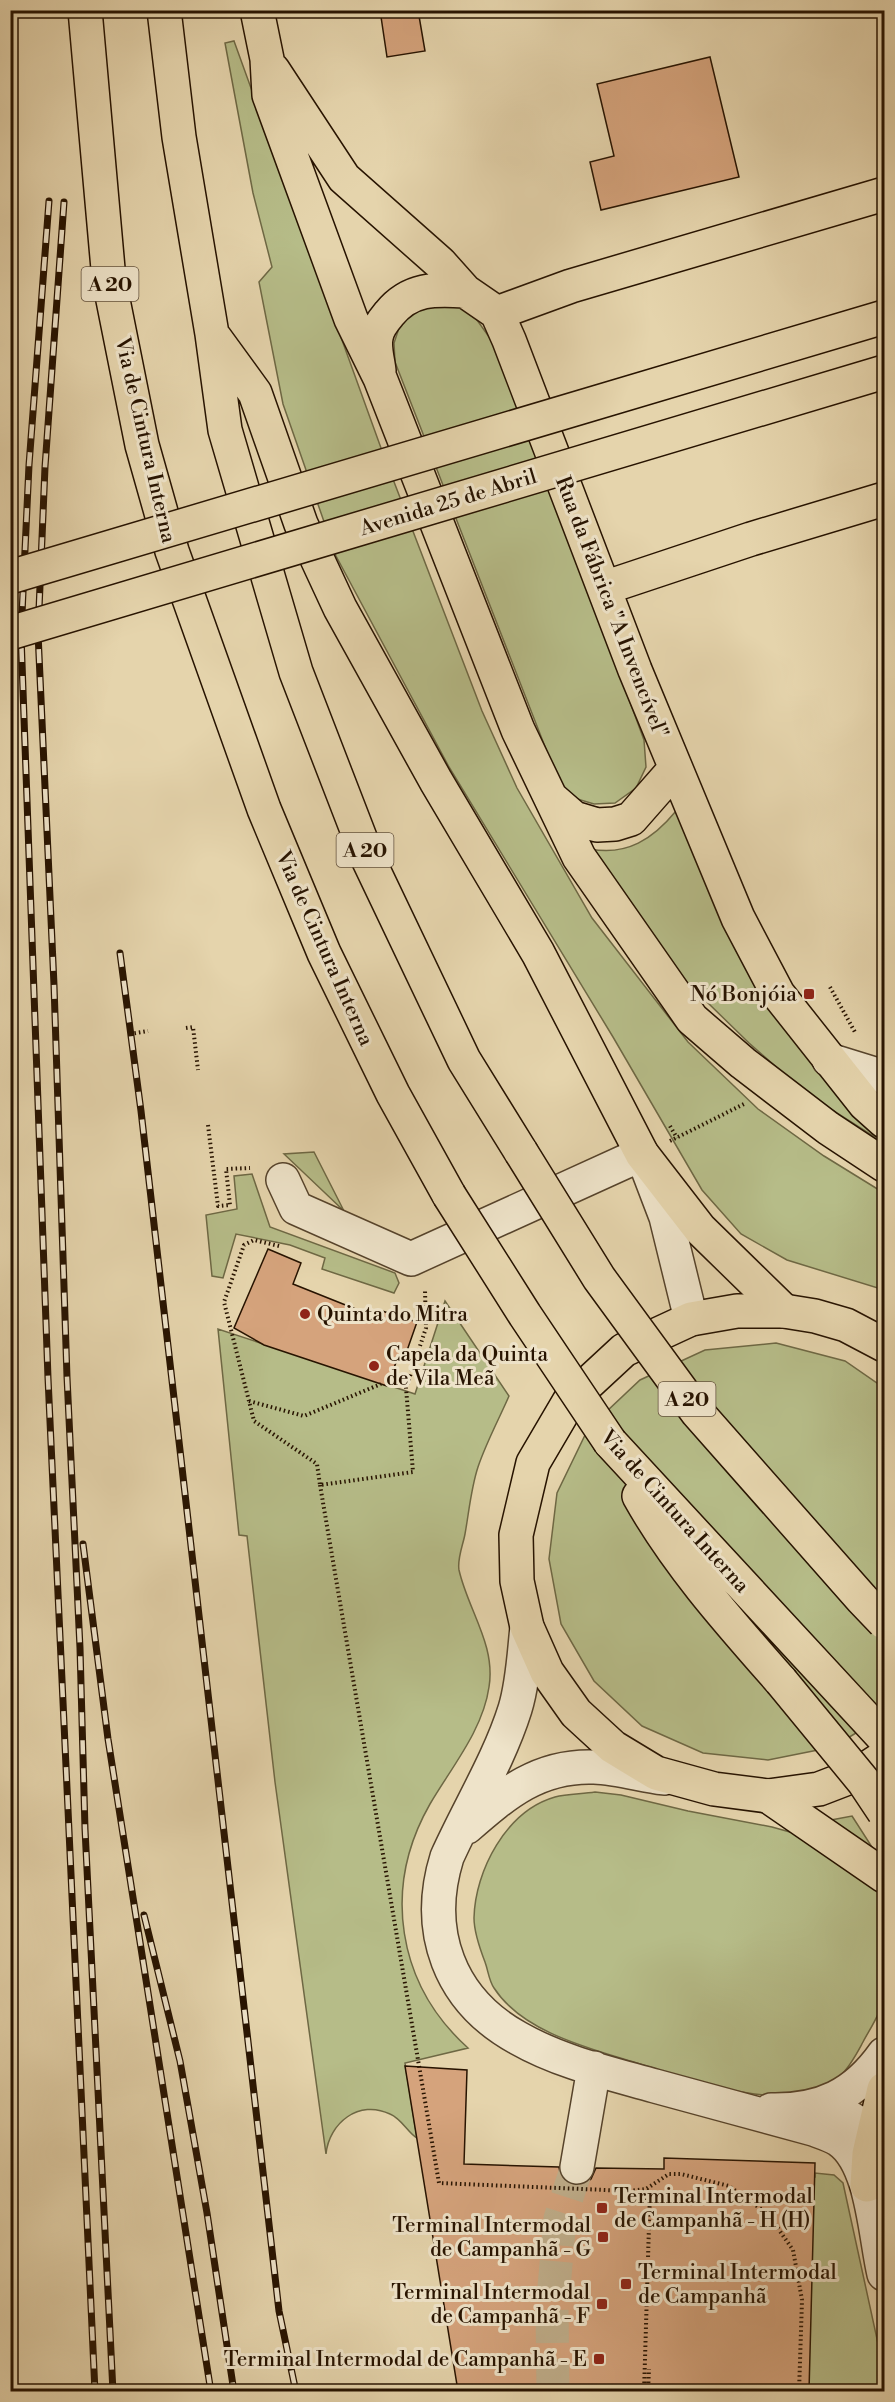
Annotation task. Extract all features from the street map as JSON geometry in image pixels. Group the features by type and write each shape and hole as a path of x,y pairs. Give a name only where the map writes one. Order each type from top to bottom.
{"main road":[{"name":"Via de Cintura Interna","path":"85,10 110,280 142,445 172,551 264,809 324,953 393,1094 449,1195 525,1315 610,1442 885,1738"},
{"name":"A 20","path":"164,10 179,137 212,334 225,430 252,529 296,672 369,861 464,1060 599,1278 697,1412 885,1622"},
{"name":"Rua da Fábrica \"A Invencível\"","path":"257,10 267,59 270,95 351,319 380,378 518,730 579,857 692,1019 743,1063 828,1128 885,1165"},
{"name":"Rua da Fábrica \"A Invencível\"","path":"267,59 344,178 440,263 465,291 496,313 509,340 674,770 757,958 778,994 829,1060 865,1104 885,1121"},
{"path":"496,313 571,286 885,194"},
{"name":"Rua da Fábrica \"A Invencível\"","path":"380,378 375,339 380,325 392,310 404,299 420,291 435,289 465,291"},
{"path":"10,578 885,317"},
{"path":"212,334 255,393 301,524 340,608 436,781 538,953 642,1154 700,1229 784,1311"},
{"name":"Avenida 25 de Abril","path":"10,633 885,372"},
{"path":"604,588 751,539 885,499"},
{"name":"Rua da Fábrica \"A Invencível\"","path":"548,795 574,818 597,825 615,824 631,819 674,770"},
{"path":"885,1345 846,1325 815,1316 784,1311 737,1311 691,1319 624,1350 570,1400 533,1464 516,1535 518,1581 527,1627 547,1672 576,1713 613,1747 656,1773 724,1791 768,1797 819,1789 858,1774 885,1757"},
{"path":"846,1325 885,1316"},
{"path":"610,1442 649,1513 676,1553 728,1621 864,1782 885,1812"},
{"path":"768,1797 885,1876"},
{"path":"867,2185 869,2154 879,2138 885,2089"}],"street":[{"path":"829,1060 885,1077"},
{"path":"283,1180 296,1208 411,1259 642,1154 666,1217 691,1319"},
{"path":"527,1627 521,1680 515,1708 505,1736 457,1836 441,1877 438,1901 442,1948 460,1985 472,2002 501,2028 537,2048 594,2068 813,2129 838,2140 852,2154 867,2185 885,2274"},
{"path":"457,1836 515,1788 526,1781 552,1772 596,1767 675,1779"},
{"path":"738,2109 775,2110 822,2104 843,2094 862,2080 885,2054"},
{"path":"577,2167 594,2068"},
{"path":"822,2104 856,2121 879,2138"}],"path":[{"path":"186,1028 193,1027 198,1070"},
{"path":"130,1034 148,1031"},
{"path":"642,1154 775,1087"},
{"path":"208,1125 218,1206 230,1205 226,1169 250,1168"},
{"path":"670,1126 677,1138"},
{"path":"279,1246 254,1240 244,1245 224,1302 255,1421 317,1464 439,2183 629,2191 646,2189 669,2174 681,2174 729,2186 768,2214 793,2250 802,2300 799,2391"},
{"path":"320,1485 413,1472 406,1388 426,1328 425,1290"},
{"path":"249,1401 304,1416 381,1384"},
{"path":"644,2391 650,2192 646,2189"},
{"path":"629,2191 640,2199 657,2199"},
{"path":"648,2391 650,2368"}],"green space":[{"path":"234,41 381,448 482,711 517,788 592,918 688,1042 758,1109 824,1156 884,1193 884,1288 787,1260 741,1234 702,1190 613,1037 449,767 336,556 283,404 259,282 272,267 253,193 225,43"},
{"path":"452,301 477,320 502,355 644,740 646,767 636,788 615,803 594,804 574,798 558,780 395,362 394,343 400,325 422,305"},
{"path":"676,811 884,1134 884,1143 807,1094 749,1043 664,960 590,849 616,850 638,843 658,830"},
{"path":"314,1152 344,1211 284,1154"},
{"path":"252,1174 270,1227 395,1273 399,1283 394,1293 322,1269 325,1258 290,1245 236,1234 223,1278 212,1276 206,1215 237,1209 234,1176"},
{"path":"445,1301 509,1396 478,1467 459,1561 463,1585 489,1657 489,1687 486,1703 473,1733 430,1804 415,1836 406,1869 402,1901 404,1934 412,1965 425,1995 444,2023 468,2048 405,2063 417,2138 394,2116 378,2110 367,2110 357,2112 339,2124 328,2143 326,2154 275,1782 247,1536 239,1535 218,1329 415,1394"},
{"path":"776,1343 845,1361 884,1388 884,1716 833,1747 768,1760 703,1753 642,1726 594,1681 561,1624 549,1559 557,1493 588,1429 640,1380 705,1350"},
{"path":"595,1792 621,1795 797,1834 884,1888 885,1980 883,1999 876,2018 858,2051 840,2076 820,2088 796,2095 742,2092 714,2086 580,2045 540,2028 507,2004 491,1982 475,1929 476,1900 487,1863 496,1845 508,1829 537,1804 555,1797"},
{"path":"852,1816 872,1847 878,1864 831,1820"},
{"path":"666,2172 815,2177 815,2173 834,2175 843,2183 884,2371 884,2391 660,2392"}],"building":[{"path":"380,10 418,10 425,51 387,57"},
{"path":"710,57 739,177 601,210 590,162 614,156 597,84"},
{"name":"Quinta do Mitra","path":"268,1249 301,1263 293,1284 378,1318 382,1311 417,1322 403,1362 397,1360 387,1386 264,1345 234,1328"},
{"name":"Terminal Intermodal de Campanhã","path":"405,2066 467,2070 464,2164 559,2167 560,2174 565,2181 574,2186 583,2185 591,2179 596,2168 664,2169 664,2158 815,2163 809,2391 458,2391"}],"tunnel":[{"path":"553,2392 552,2310 560,2219 577,2167"}],"railway":[{"path":"49,201 29,465 21,635 48,1378 95,2392"},
{"path":"64,202 45,467 38,633 54,985 85,1829 113,2392"},
{"path":"120,953 141,1111 279,2311 296,2392"},
{"path":"83,1544 108,1739 211,2392"},
{"path":"144,1915 180,2061 207,2213 234,2392"}],"place":[{"name":"Nó Bonjóia","path":"809,994"},
{"name":"Quinta do Mitra","path":"305,1314"},
{"name":"Capela da Quinta de Vila Meã","path":"374,1366"},
{"name":"Terminal Intermodal de Campanhã - H (H)","path":"602,2208"},
{"name":"Terminal Intermodal de Campanhã - G","path":"603,2237"},
{"name":"Terminal Intermodal de Campanhã","path":"626,2284"},
{"name":"Terminal Intermodal de Campanhã - F","path":"602,2304"},
{"name":"Terminal Intermodal de Campanhã - E","path":"599,2359"}]}
